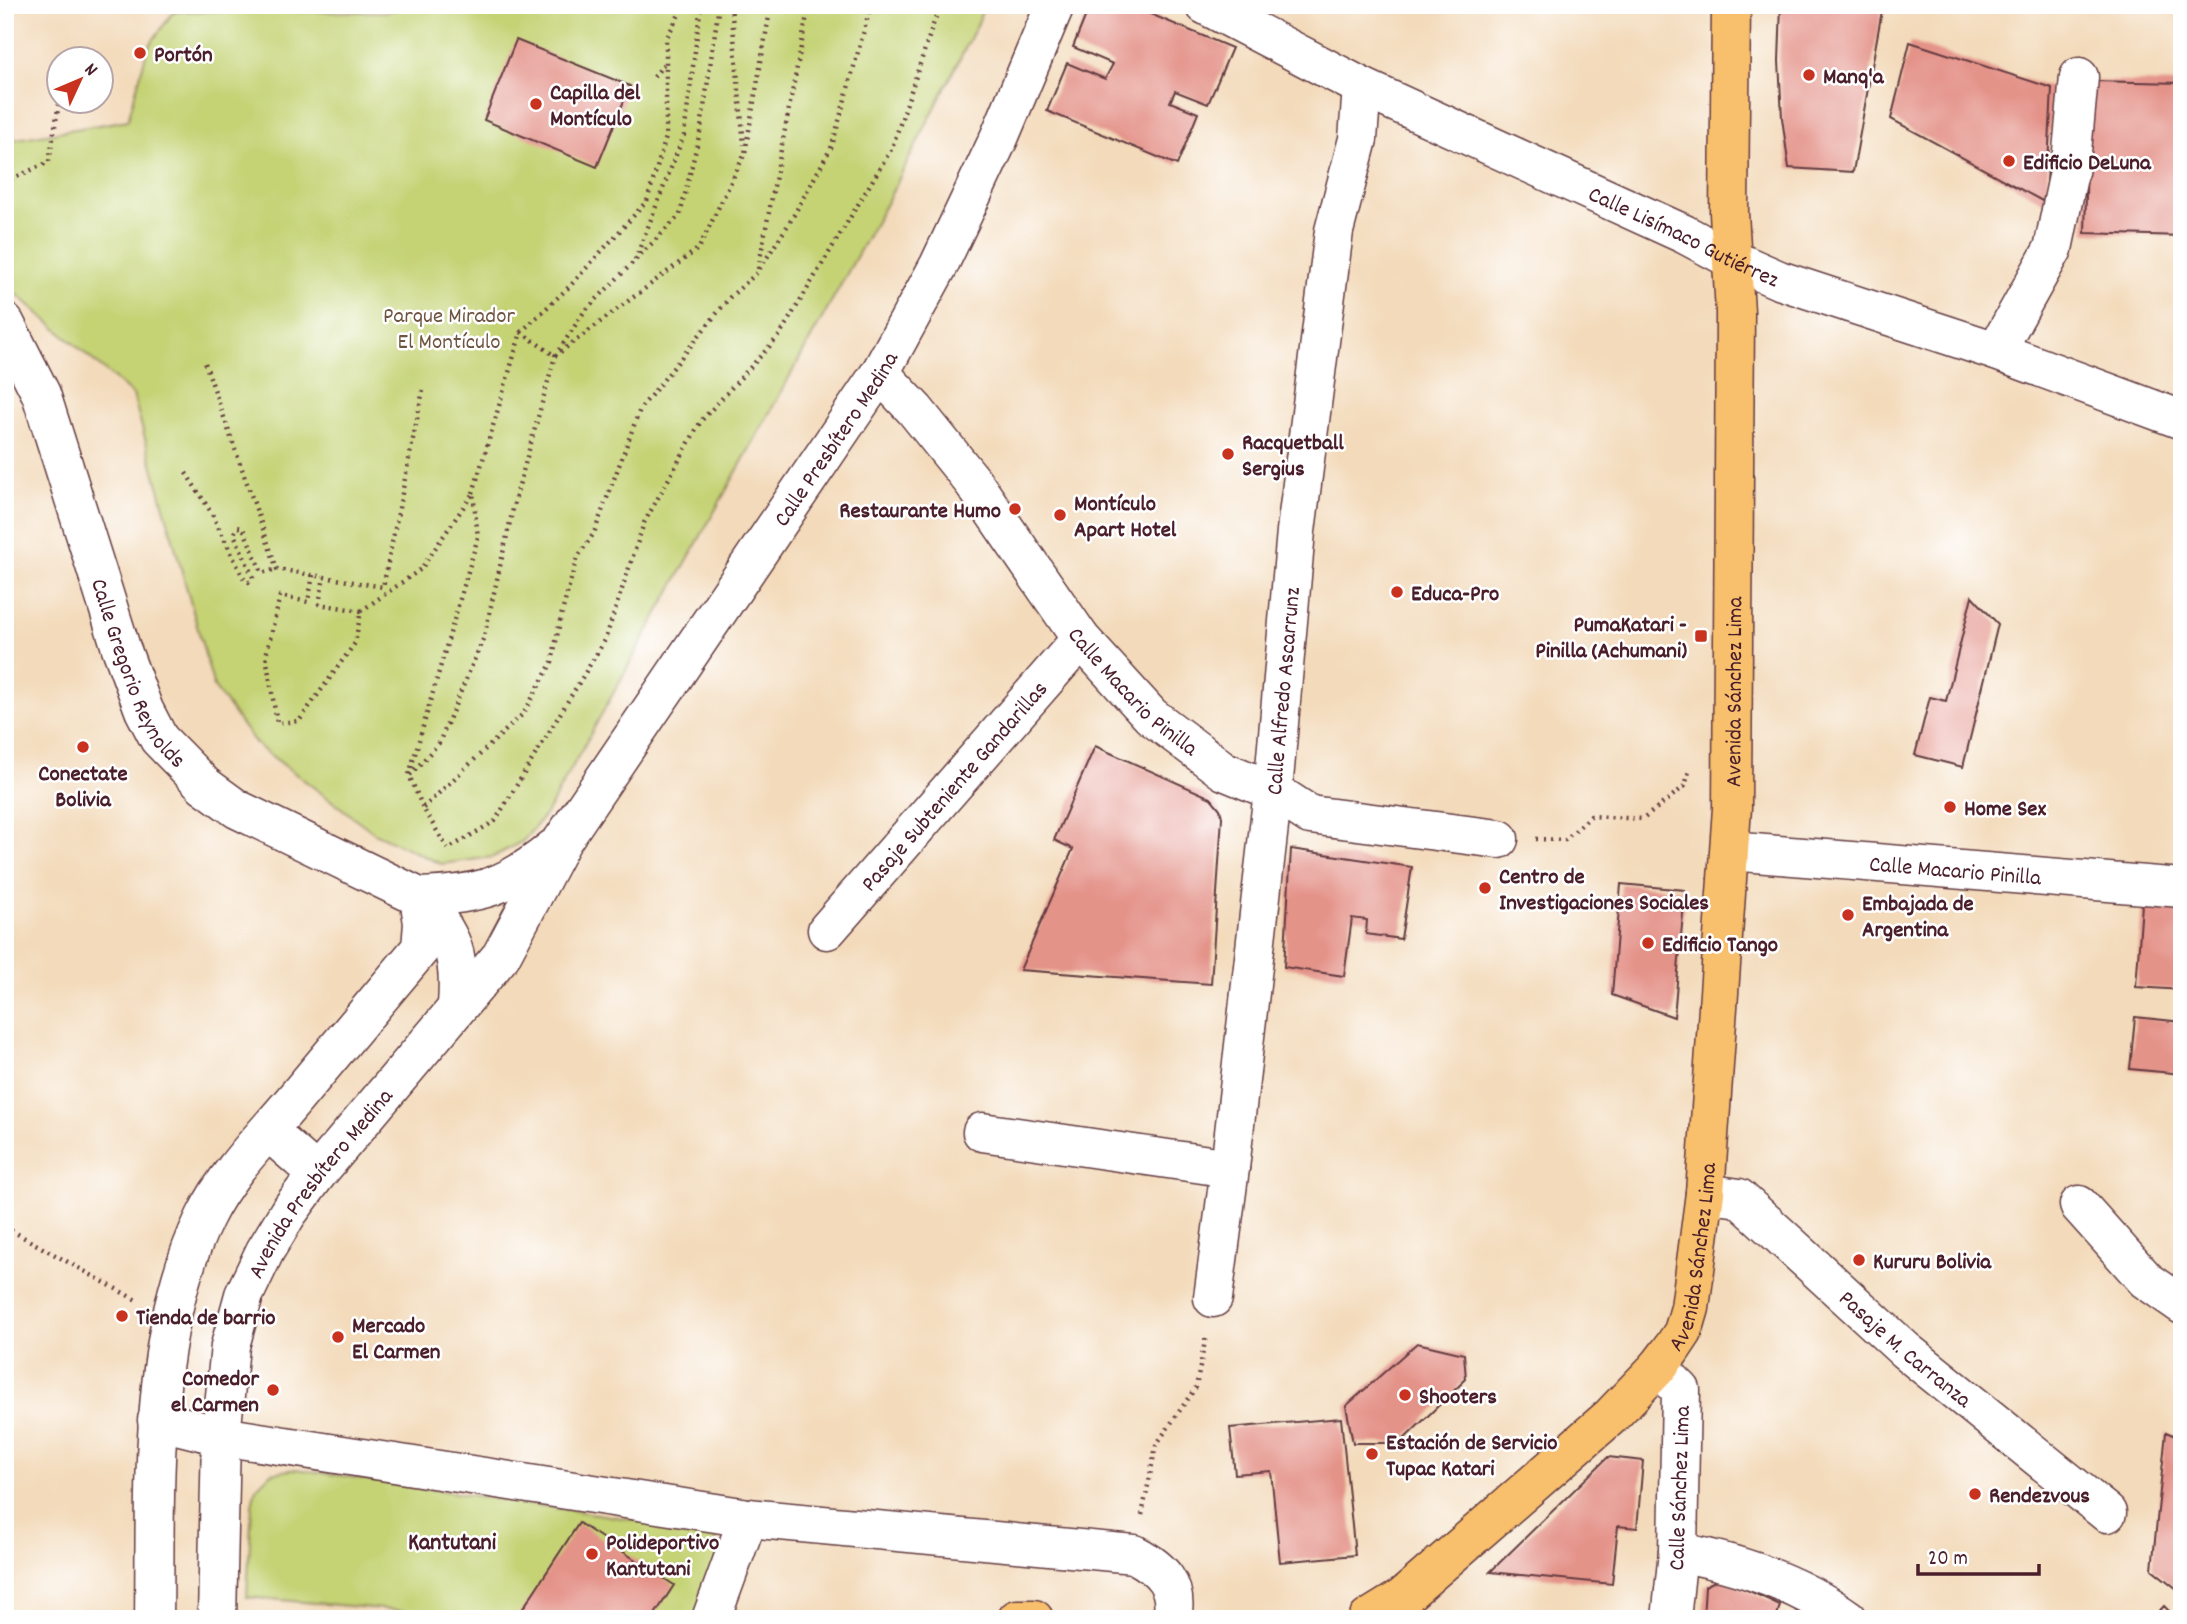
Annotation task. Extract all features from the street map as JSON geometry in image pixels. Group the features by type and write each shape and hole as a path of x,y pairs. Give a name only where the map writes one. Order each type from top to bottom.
{"main road":[{"name":"Avenida Sánchez Lima","path":"1368,1619 1402,1598 1611,1416 1658,1367 1683,1332 1690,1308 1704,1193 1730,851 1735,312 1729,213 1731,5"},
{"path":"1017,1619 1034,1619"}],"street":[{"name":"Calle Presbítero Medina","path":"562,841 880,373 939,265 999,138 1055,5"},
{"name":"Calle Lisímaco Gutiérrez","path":"1205,5 1362,87 1780,280 1996,351 2182,420"},
{"path":"1996,351 2053,249 2071,162 2079,77"},
{"name":"Calle Alfredo Ascarrunz","path":"1213,1298 1273,791 1296,531 1334,230 1358,139 1362,87"},
{"name":"Calle Gregorio Reynolds","path":"5,323 41,394 121,648 144,710 159,739 204,785 237,809 419,897 439,919 453,945 460,975 457,1005"},
{"name":"Calle Macario Pinilla","path":"880,373 915,410 973,482 1081,639 1150,716 1224,771 1273,791 1310,815 1499,839"},
{"name":"Pasaje Subteniente Gandarillas","path":"827,930 1081,639"},
{"name":"Calle Gregorio Reynolds","path":"419,897 458,896 497,886 531,867 562,841"},
{"name":"Avenida Presbítero Medina","path":"218,1619 221,1436 230,1346 244,1295 276,1232 317,1174 501,956 562,841"},
{"name":"Calle Macario Pinilla","path":"1730,851 2182,888"},
{"path":"154,1619 157,1420 172,1320 185,1264 206,1214 239,1166 421,948 423,923 419,897"},
{"path":"268,1131 317,1174"},
{"path":"982,1132 1230,1168"},
{"name":"Pasaje M. Carranza","path":"1704,1193 1739,1198 1905,1350 2107,1513"},
{"path":"2079,1205 2146,1280 2182,1305"},
{"name":"Calle Sánchez Lima","path":"1658,1367 1681,1390 1678,1552 1671,1619"},
{"path":"157,1420 221,1436 748,1518 1134,1554 1157,1567 1168,1584 1175,1606 1172,1619"},
{"path":"711,1619 748,1518"},
{"path":"1678,1552 1775,1579 1822,1601 1847,1619"}],"path":[{"path":"313,575 308,602 280,596 266,656 277,723 299,721 355,643 361,611 421,569 473,493 521,332 570,286 648,201 666,136 666,39 684,5"},
{"path":"634,264 684,135 701,5"},
{"path":"409,775 439,743 484,637 515,500 555,356 584,312 680,215 701,128 719,5"},
{"path":"731,5 745,153"},
{"path":"555,356 699,248 745,153 771,5"},
{"path":"757,272 809,5"},
{"path":"423,808 524,713 552,662 577,558 594,533 640,409 730,297 757,272 790,222 832,146 871,5"},
{"path":"473,493 478,537 409,775 423,808 448,849 495,821 605,639 644,523 701,421 779,336 892,148 942,5"},
{"path":"654,77 665,62"},
{"path":"5,182 49,162 57,116"},
{"path":"521,332 555,356"},
{"path":"205,363 277,569"},
{"path":"186,473 211,512 244,579 249,582 253,577 234,534 237,527 243,528 262,573 277,569 383,587 423,390"},
{"path":"324,577 319,604 361,611"},
{"path":"1536,839 1565,840 1591,816 1643,818 1685,786 1689,771 1697,771"},
{"path":"5,1227 172,1320"},
{"path":"1134,1554 1156,1445 1196,1387 1213,1298"}],"green space":[{"name":"Parque Mirador El Montículo","path":"414,5 984,5 978,23 889,198 546,814 523,841 493,857 441,864 376,834 257,745 214,687 133,395 5,284 5,141 128,120 148,47 174,11 385,12"},
{"path":"296,1469 710,1531 716,1540 717,1562 697,1619 413,1619 405,1611 247,1597 252,1505 256,1488 271,1473"}],"building":[{"path":"1090,5 1129,5 1232,48 1208,104 1175,91 1170,102 1198,113 1177,165 1047,111 1067,63 1105,79 1113,64 1073,47"},
{"path":"1781,5 1883,5 1853,172 1789,168 1782,118 1779,61"},
{"path":"516,40 630,86 597,167 484,120"},
{"name":"Edificio DeLuna","path":"1910,42 2052,88 2046,203 1891,119"},
{"path":"2089,81 2182,83 2182,236 2085,233"},
{"path":"1972,596 1998,624 1963,767 1915,755 1930,697 1946,701"},
{"path":"1095,746 1211,798 1220,809 1222,817 1211,984 1020,970 1073,849 1054,840"},
{"path":"1291,849 1412,867 1401,939 1366,934 1367,920 1352,918 1344,976 1284,967"},
{"name":"Edificio Tango","path":"1621,884 1685,890 1674,1017 1612,995"},
{"path":"2143,890 2182,892 2182,990 2136,987"},
{"path":"2135,1017 2182,1022 2182,1074 2130,1069"},
{"path":"1417,1343 1464,1354 1466,1379 1400,1443 1353,1443 1346,1406"},
{"path":"1341,1418 1355,1555 1280,1562 1271,1471 1235,1474 1230,1428"},
{"path":"2166,1432 2182,1439 2182,1593 2152,1569"},
{"path":"1608,1457 1643,1461 1637,1528 1618,1526 1612,1584 1490,1572"},
{"name":"Polideportivo Kantutani","path":"579,1523 674,1585 652,1619 516,1619"},
{"path":"1721,1578 1780,1605 1776,1619 1703,1619 1705,1586"},
{"path":"2164,1606 2177,1619 2152,1619"}],"place":[{"name":"Portón","path":"140,53"},
{"name":"Manq'a","path":"1809,75"},
{"name":"Capilla del Montículo","path":"536,104"},
{"name":"Edificio DeLuna","path":"2009,161"},
{"name":"Racquetball Sergius","path":"1228,454"},
{"name":"Restaurante Humo","path":"1015,509"},
{"name":"Montículo Apart Hotel","path":"1060,515"},
{"name":"Educa-Pro","path":"1397,592"},
{"name":"PumaKatari - Pinilla (Achumani)","path":"1701,636"},
{"name":"Conectate Bolivia","path":"83,747"},
{"name":"Home Sex","path":"1950,807"},
{"name":"Centro de Investigaciones Sociales","path":"1485,888"},
{"name":"Embajada de Argentina","path":"1848,915"},
{"name":"Edificio Tango","path":"1648,943"},
{"name":"Kururu Bolivia","path":"1859,1260"},
{"name":"Tienda de barrio","path":"122,1316"},
{"name":"Mercado El Carmen","path":"338,1337"},
{"name":"Comedor el Carmen","path":"273,1390"},
{"name":"Shooters","path":"1405,1395"},
{"name":"Estación de Servicio Tupac Katari","path":"1372,1454"},
{"name":"Rendezvous","path":"1975,1494"},
{"name":"Polideportivo Kantutani","path":"592,1554"}],"district":[{"name":"Kantutani","path":"452,1541"}]}
